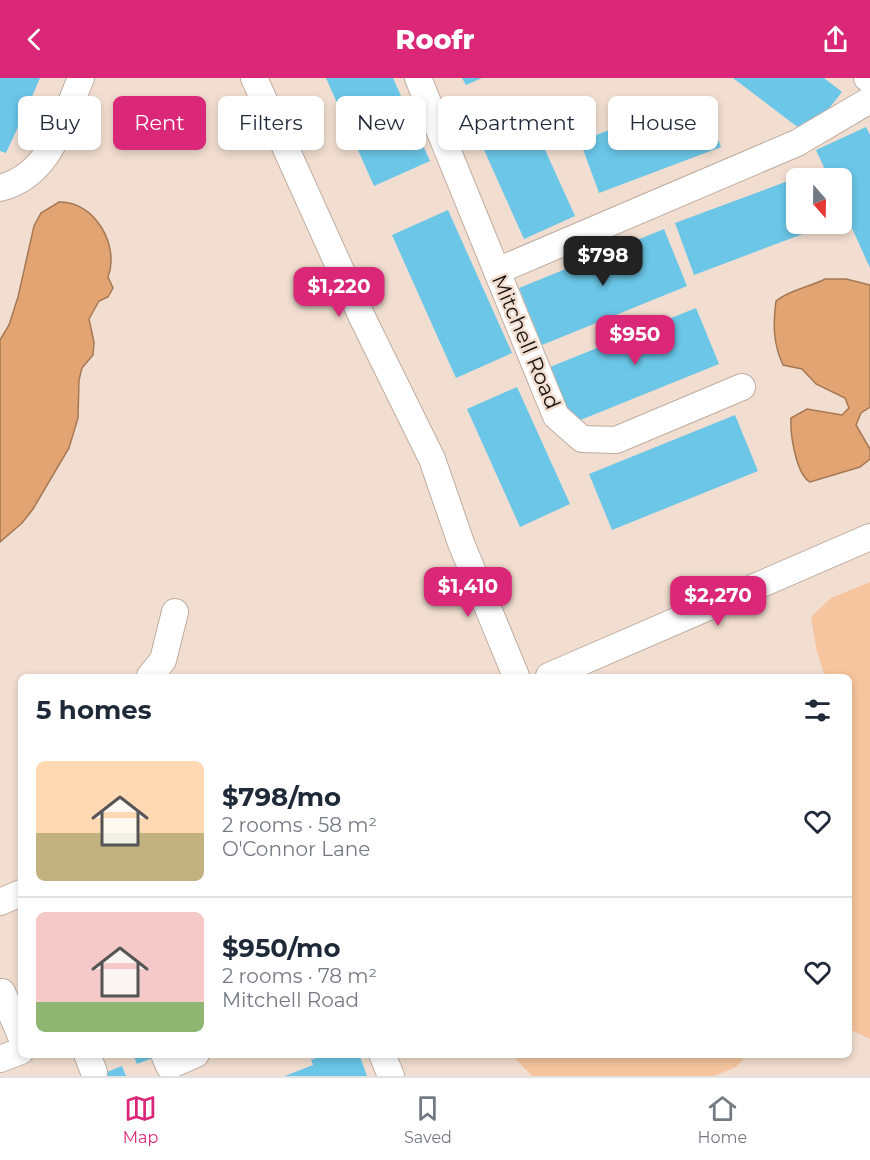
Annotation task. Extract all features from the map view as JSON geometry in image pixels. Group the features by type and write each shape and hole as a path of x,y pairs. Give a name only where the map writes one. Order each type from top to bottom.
{"street":[{"path":"0,188 24,178 47,157 81,78"},
{"path":"254,78 361,315 434,463 461,543 515,674"},
{"name":"Mitchell Road","path":"418,78 556,416 582,439 615,440 742,387"},
{"path":"497,272 797,143 870,100"},
{"path":"554,674 870,537"},
{"path":"158,673 176,612"},
{"path":"0,902 18,894"},
{"path":"8,989 18,1025"},
{"path":"0,1059 18,1052"},
{"path":"166,1058 169,1066 187,1058"},
{"path":"384,1058 391,1076"}],"shaded area":[{"path":"59,202 84,209 102,228 110,252 111,265 108,277 113,288 108,297 99,301 89,319 94,342 93,355 82,368 79,380 78,418 69,448 33,509 22,523 0,542 0,340 9,325 18,297 34,226 41,213"},
{"path":"825,279 846,279 870,285 870,407 861,413 856,425 870,449 870,459 860,467 810,482 805,478 798,462 793,443 791,418 807,409 842,415 849,408 845,398 816,384 802,369 783,365 776,341 775,310 776,301 782,297"},
{"path":"870,582 870,1039 852,1030 852,674 824,674 817,652 811,617 831,598"},
{"path":"515,1058 744,1058 736,1067 714,1076 532,1076"}],"building":[{"path":"0,78 40,78 32,96 18,96 18,127 6,153 0,151"},
{"path":"326,78 393,78 401,96 336,96 336,100"},
{"path":"462,78 482,78 466,85"},
{"path":"733,78 824,78 842,92 808,135"},
{"path":"866,127 870,135 870,268 852,228 852,168 824,168 816,150"},
{"path":"608,131 608,150 713,150 599,193 583,150 596,150 596,135"},
{"path":"358,150 425,150 430,161 374,186"},
{"path":"484,150 545,150 575,216 524,239"},
{"path":"786,182 786,234 803,234 694,275 675,223"},
{"path":"448,210 512,353 456,378 392,235"},
{"path":"664,229 687,286 542,345 519,288"},
{"path":"696,308 719,364 573,423 550,367"},
{"path":"517,387 570,504 520,527 467,409"},
{"path":"735,415 758,471 612,530 589,474"},
{"path":"135,1058 152,1058 137,1064"},
{"path":"360,1058 367,1076 285,1076 313,1065 311,1060"},
{"path":"122,1066 126,1076 97,1076"}]}
